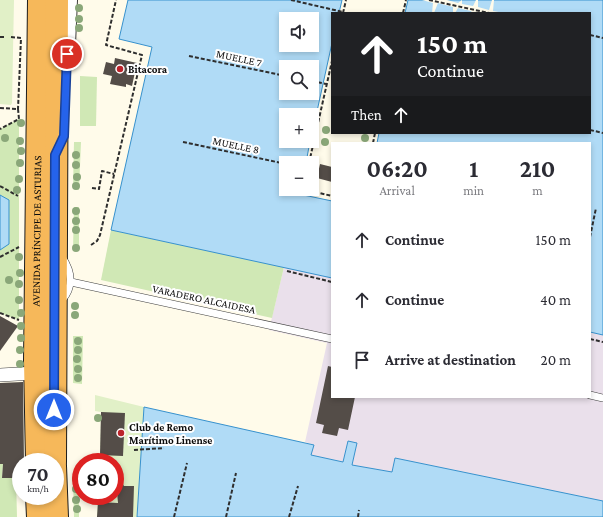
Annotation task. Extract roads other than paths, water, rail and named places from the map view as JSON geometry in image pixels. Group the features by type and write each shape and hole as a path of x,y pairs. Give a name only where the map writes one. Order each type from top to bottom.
{"highway":[{"name":"AVENIDA PRÍNCIPE DE ASTURIAS","path":"37,453 36,373 39,0"},
{"name":"AVENIDA PRÍNCIPE DE ASTURIAS","path":"55,453 56,0"},
{"path":"37,505 38,517"},
{"path":"56,505 56,517"}],"street":[{"path":"55,155 64,136 64,95 69,0"},
{"path":"0,375 36,373"}],"lane":[{"path":"55,249 71,274 71,282 65,296 55,308"},
{"name":"VARADERO ALCAIDESA","path":"71,282 331,339"},
{"path":"591,395 603,398"}],"water":[{"path":"128,0 342,0 339,12 331,12 331,48 318,108 279,108 279,148 309,148 307,156 279,156 279,196 308,196 331,201 331,278 111,230 152,47 119,39"},
{"path":"408,0 603,0 603,335 591,332 591,142 377,142 379,134 591,134 591,12 405,12"},
{"path":"0,195 9,200 9,244 0,250"},
{"path":"144,407 314,445 311,455 343,462 348,441 357,443 352,465 392,472 395,458 603,501 603,517 137,517"}],"place":[{"name":"Bitacora","path":"120,69"},
{"name":"Club de Remo Marítimo Linense","path":"121,433"}]}
